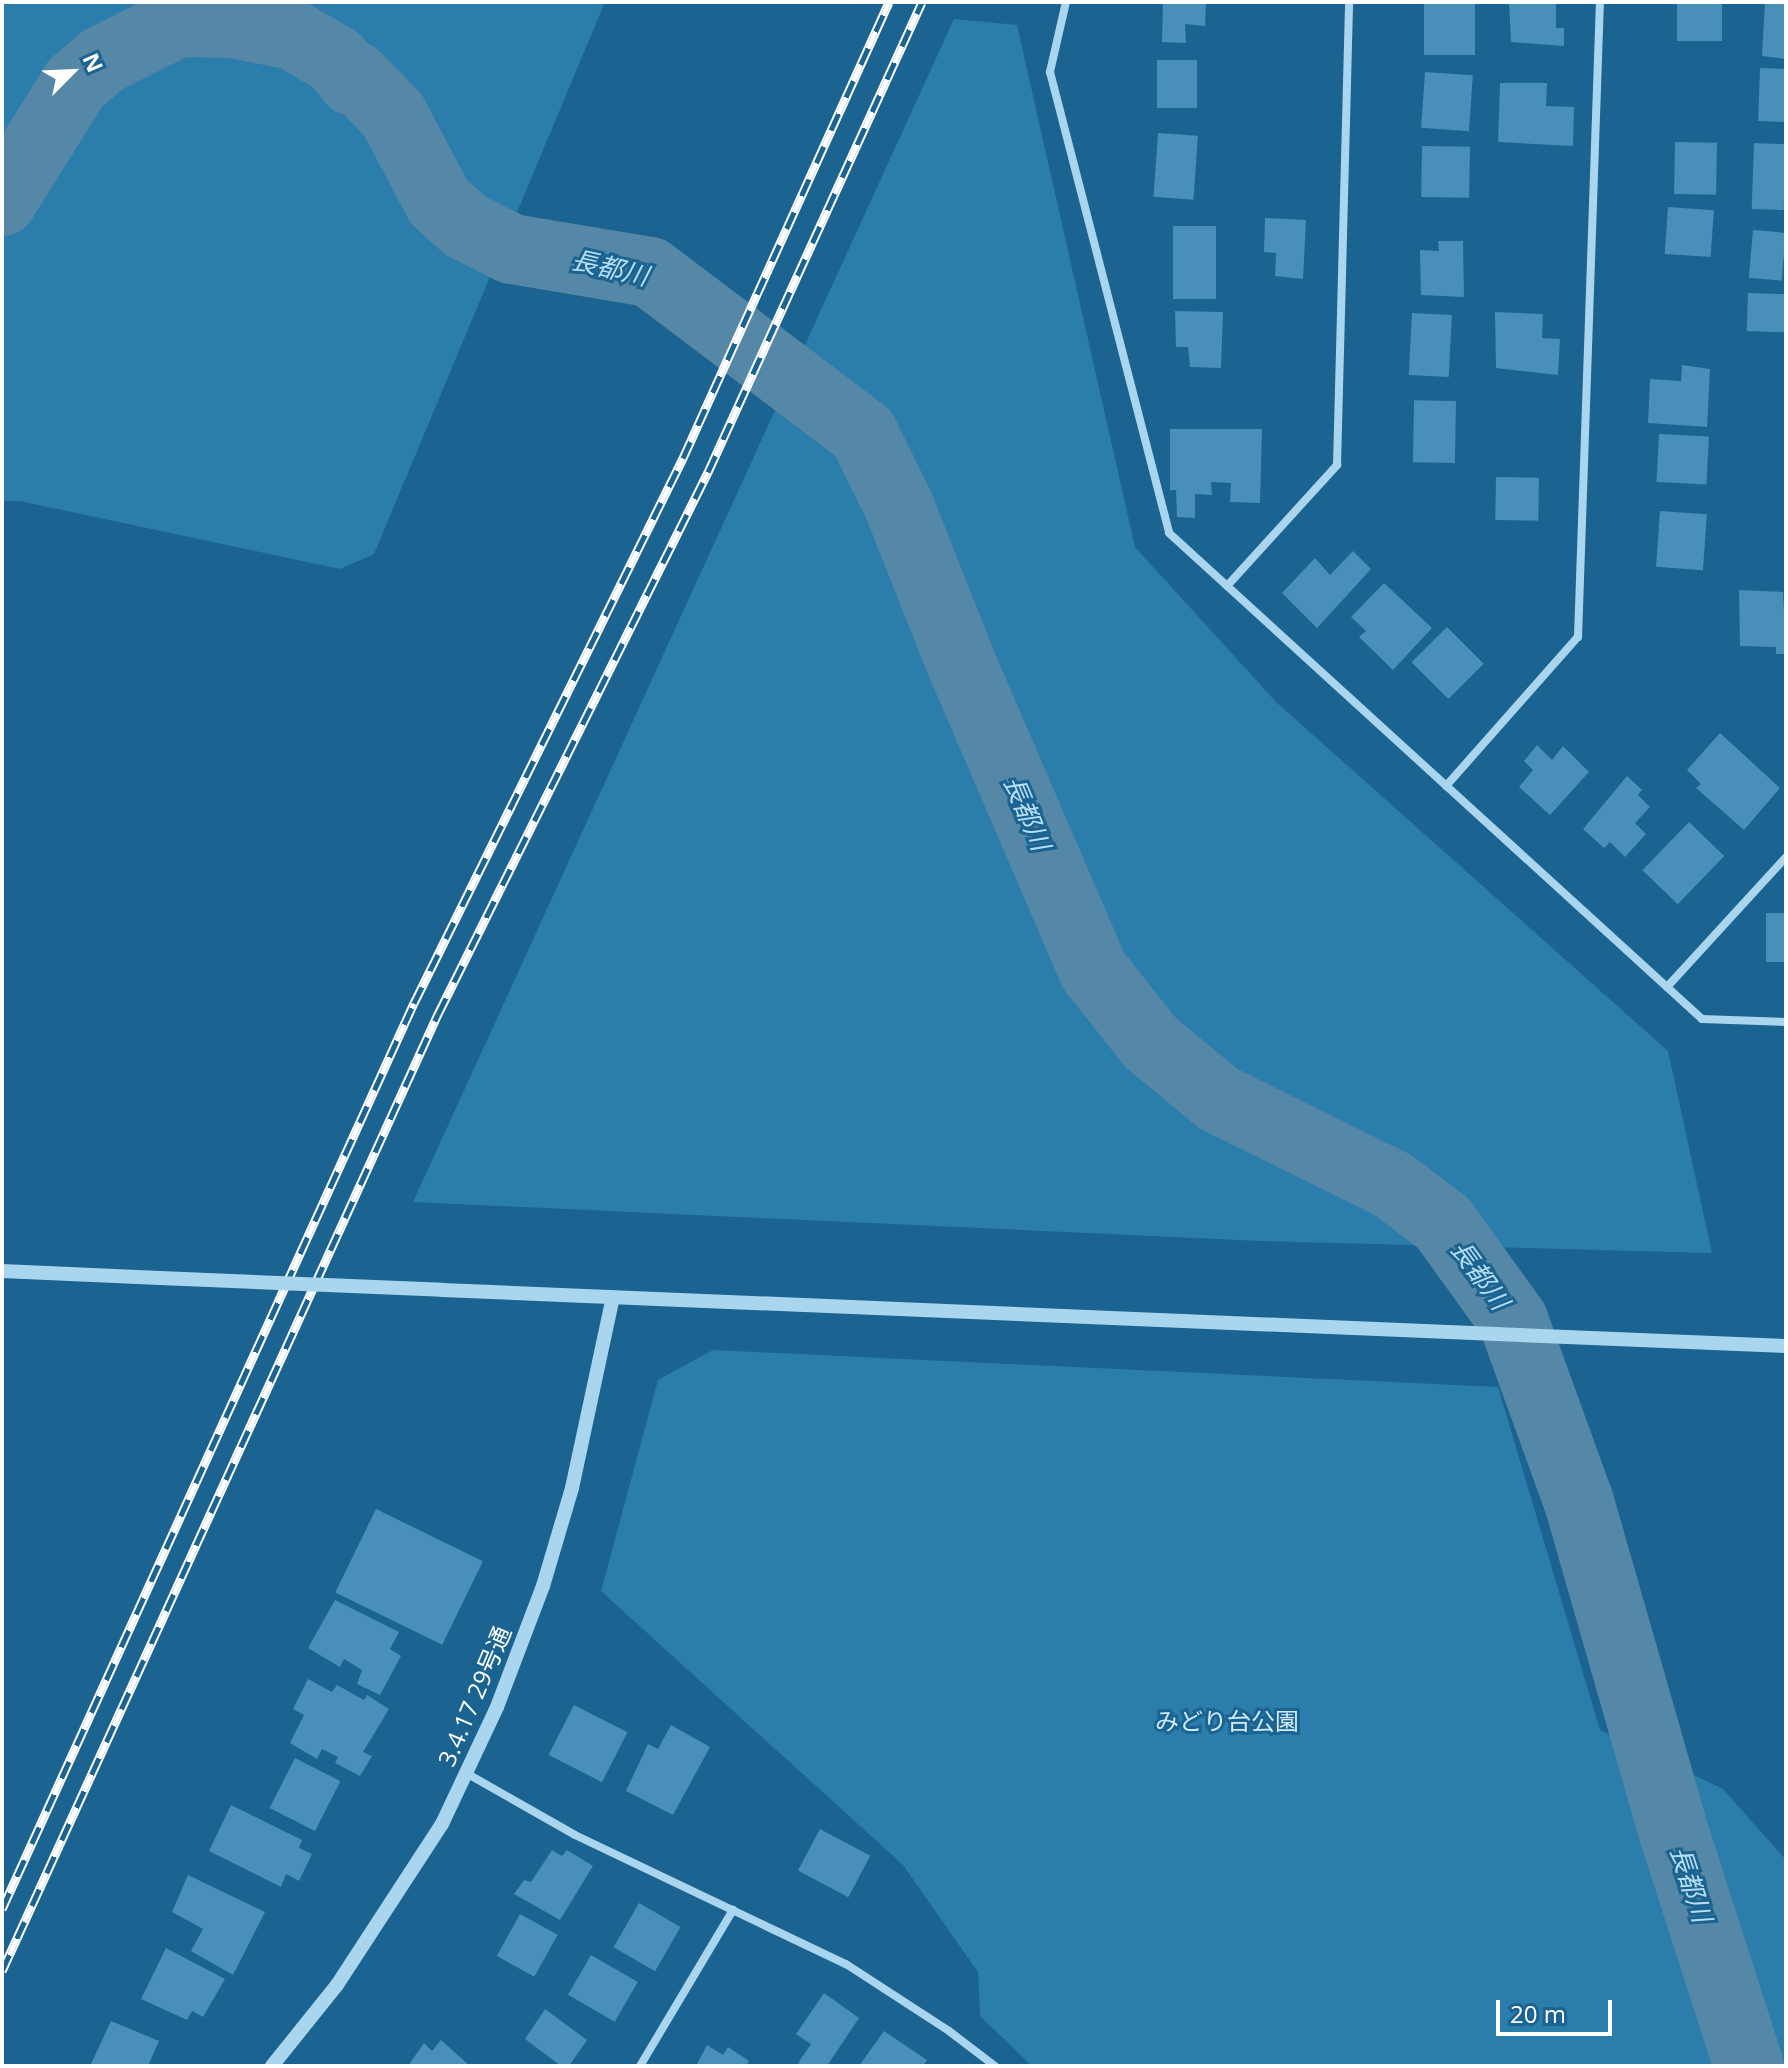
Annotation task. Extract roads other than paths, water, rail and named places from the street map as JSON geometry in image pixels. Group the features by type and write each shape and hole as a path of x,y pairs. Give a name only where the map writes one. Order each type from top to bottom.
{"street":[{"path":"1066,2 1050,72 1169,533 1702,1019 1786,1022"},
{"path":"1227,586 1337,465 1349,2"},
{"path":"1446,786 1578,637 1600,2"},
{"path":"1667,987 1786,857"},
{"path":"2,1271 1786,1346"},
{"name":"3.4.17 29号通","path":"272,2066 337,1985 442,1824 497,1707 543,1586 572,1488 613,1297"},
{"path":"466,1773 575,1835 846,1964 949,2031 995,2066"},
{"path":"640,2066 733,1910"}],"waterway":[{"name":"長都川","path":"2,201 75,84 101,61 179,22 232,23 293,35 336,60 353,81 355,76 393,115 439,202 466,226 512,249 650,272 863,433 899,506 962,665 1094,971 1150,1042 1219,1099 1393,1185 1443,1223 1513,1320 1579,1502 1675,1836 1749,2066"}],"railway":[{"path":"2,1909 414,1003 683,458 889,2"},
{"path":"2,1971 438,1014 708,472 922,2"}],"park label":[{"name":"みどり台公園","path":"1227,1721"}]}
